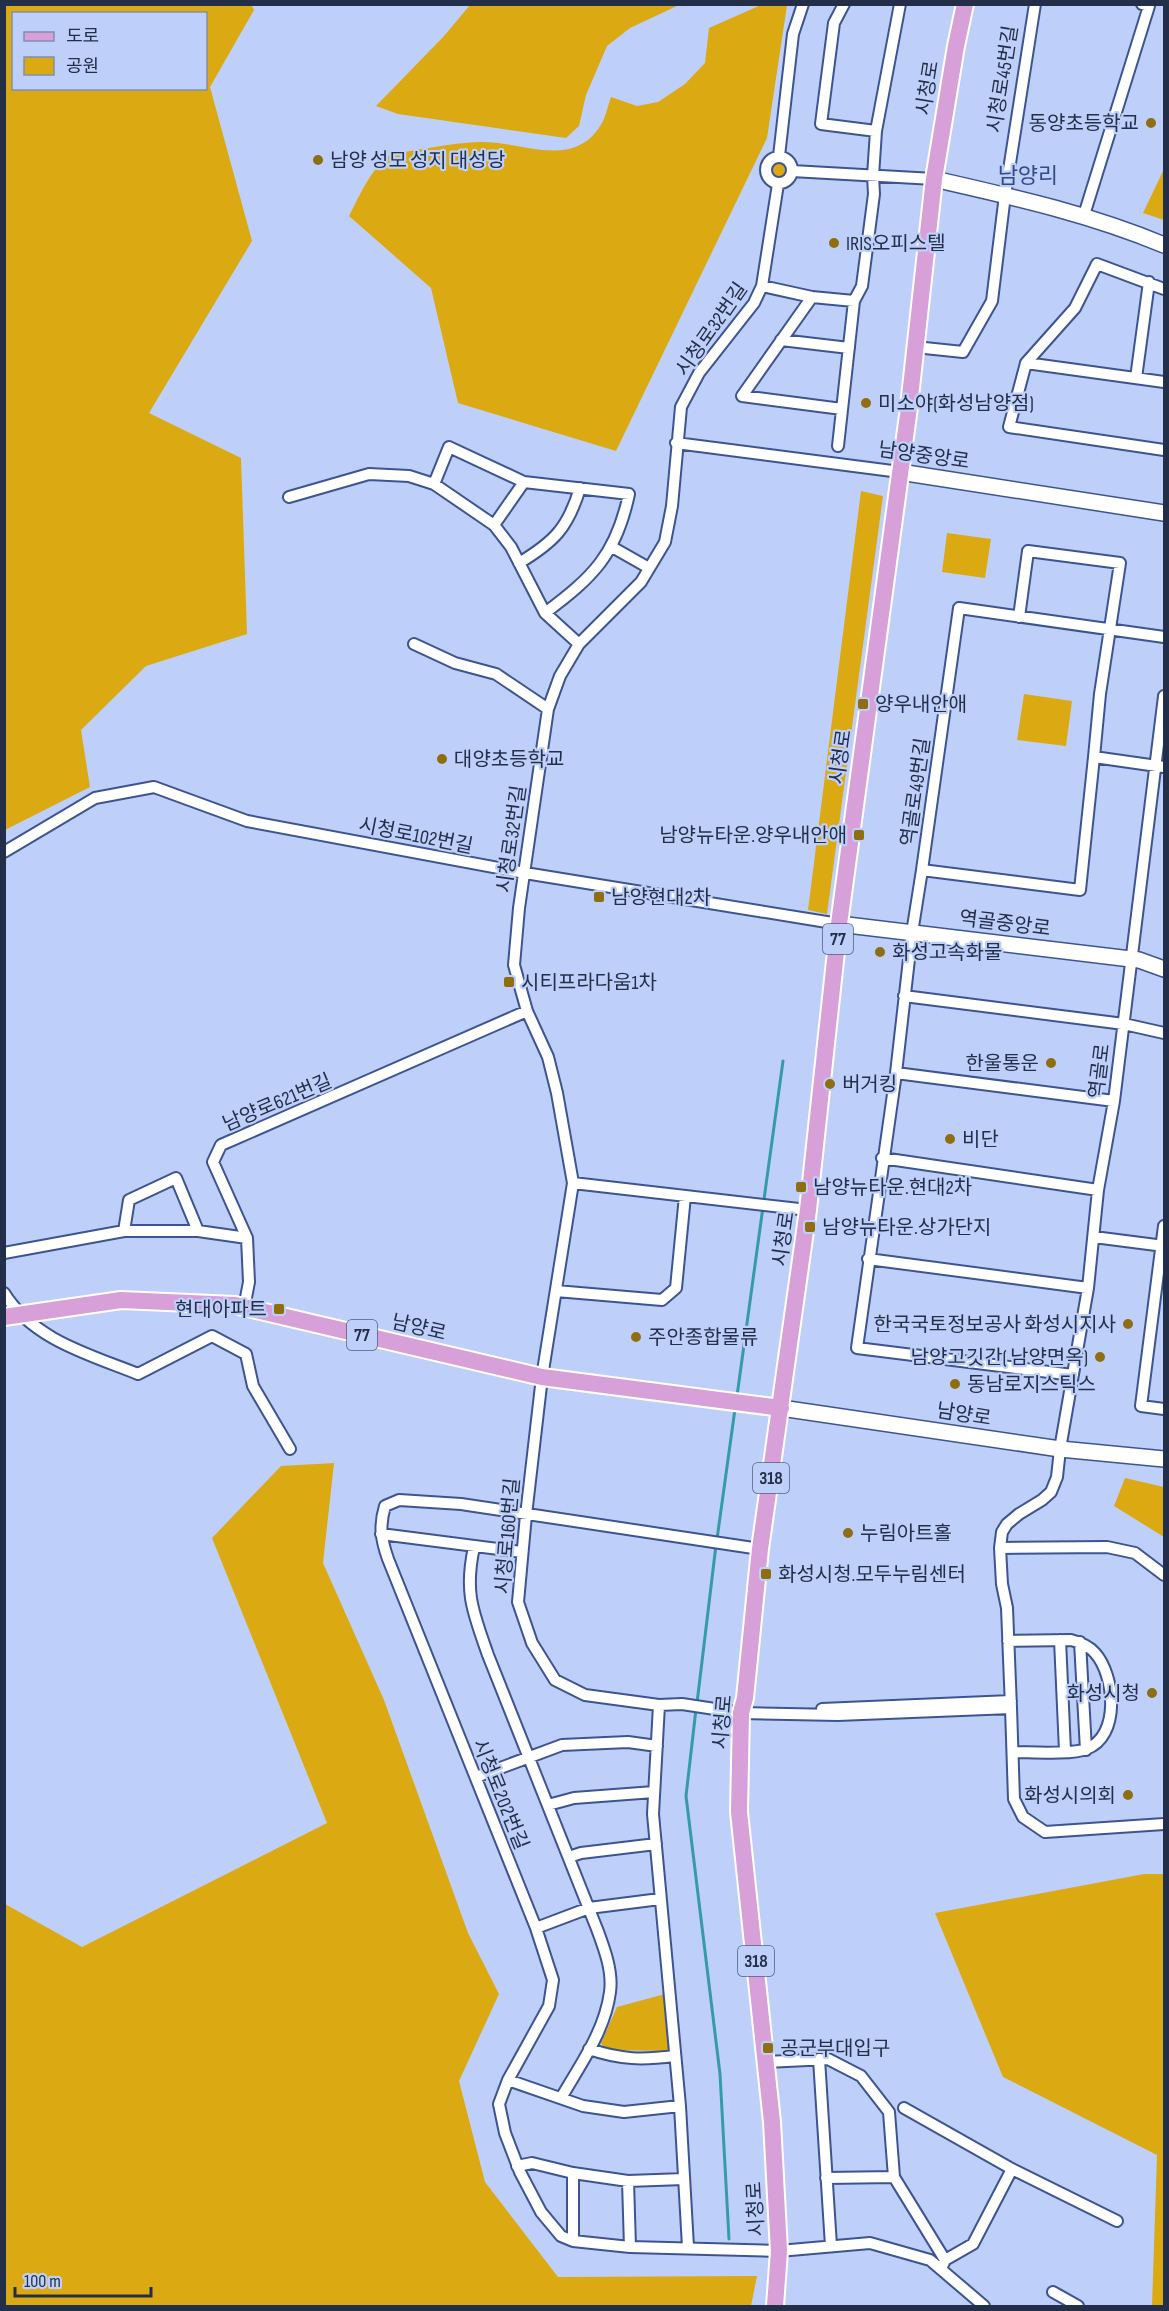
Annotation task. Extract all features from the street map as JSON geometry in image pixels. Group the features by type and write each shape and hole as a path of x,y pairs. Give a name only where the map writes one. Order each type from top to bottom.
{"main road":[{"name":"시청로","path":"775,2307 779,2251 772,2122 739,1812 741,1713 748,1674 760,1549 808,1210 839,924 900,472 934,179 965,4"},
{"name":"남양로","path":"12,1316 121,1300 235,1305 542,1377 781,1408"}],"street":[{"path":"779,156 793,34 803,4"},
{"path":"844,4 834,23 821,124 876,131"},
{"path":"838,446 854,301 862,286 874,194 876,131 900,4"},
{"name":"시청로45번길","path":"915,347 963,352 992,301 1005,195 1035,4"},
{"path":"1084,215 1149,6 1142,4"},
{"path":"779,156 788,160 792,171 789,179 778,184 770,180 766,172 768,163 779,156"},
{"path":"792,171 934,179 1084,215 1164,245"},
{"name":"시청로32번길","path":"542,1377 573,1183 558,1093 548,1057 527,1011 514,965 548,709 560,676 579,644 641,582 666,542 672,506 681,407 695,381 754,303 762,286 778,184"},
{"path":"1164,289 1097,264 1075,308 1026,363 1009,427 1164,450"},
{"path":"1136,378 1149,282"},
{"path":"762,286 812,297 854,301"},
{"path":"812,297 742,396 842,409"},
{"path":"781,340 849,348"},
{"path":"1026,363 1164,382"},
{"name":"남양중앙로","path":"676,443 900,472 1164,513"},
{"path":"434,484 449,447 524,482 629,494 623,522 612,546 598,567 572,593 545,613"},
{"path":"289,497 369,474 409,476 434,484 494,525 512,547 545,613 579,644"},
{"path":"494,525 524,482"},
{"path":"519,563 540,550 561,530 573,511 580,488"},
{"path":"612,546 649,568"},
{"path":"1019,617 1028,551 1120,563 1100,694 1094,757 1160,767"},
{"name":"역골로49번길","path":"1094,757 1080,890 922,870 959,608 1164,637"},
{"path":"414,644 455,663 496,674 548,709"},
{"name":"역골로","path":"1000,1548 1002,1533 1008,1524 1052,1492 1057,1477 1088,1288 1098,1190 1114,1101 1160,767 1164,696"},
{"name":"시청로102번길","path":"4,852 95,798 154,787 247,821 525,873 839,924"},
{"path":"922,870 857,1348 1073,1375"},
{"name":"역골중앙로","path":"839,924 1132,959 1164,969"},
{"path":"904,996 1124,1024 1164,1034"},
{"name":"남양로621번길","path":"247,1238 213,1162 221,1145 527,1011"},
{"path":"896,1073 1114,1101"},
{"path":"882,1158 1098,1190"},
{"path":"124,1231 129,1200 176,1178 198,1231"},
{"path":"573,1183 808,1210"},
{"path":"556,1291 662,1300 676,1288 685,1196"},
{"path":"1164,1226 1141,1406 1164,1409"},
{"path":"4,1253 124,1231 198,1231 247,1238 249,1282 244,1308"},
{"path":"1094,1237 1163,1246"},
{"path":"868,1259 1088,1288"},
{"path":"4,1293 12,1316 47,1336 138,1374 212,1336 246,1354 253,1386 290,1449"},
{"name":"시청로160번길","path":"542,1377 518,1602 532,1643 555,1680 585,1695 659,1705 682,1704 741,1713 838,1715 1011,1704"},
{"name":"남양로","path":"781,1408 1060,1449 1164,1460"},
{"name":"시청로202번길","path":"573,2241 561,2236 541,2212 517,2166 505,2133 499,2104 508,2080 549,2006 553,1980 536,1928 476,1777 407,1613 380,1539 381,1520 385,1506 399,1500 461,1504 760,1549"},
{"path":"381,1534 522,1552"},
{"name":"시청로202번길","path":"474,1547 468,1588 473,1611 488,1655 608,1961 611,1991 599,2033 561,2098"},
{"path":"1164,1575 1136,1553 1107,1547 1000,1548 1002,1584 1007,1608 1014,1799 1023,1816 1045,1832 1164,1824"},
{"path":"1060,1640 1065,1751"},
{"path":"1008,1641 1080,1642 1095,1652 1108,1673 1112,1717 1106,1731 1096,1743 1086,1750 1013,1752"},
{"path":"1080,1642 1086,1750"},
{"path":"659,1705 653,1814 680,2106 688,2247"},
{"path":"476,1777 562,1745 628,1742 657,1746"},
{"path":"548,1805 574,1798 654,1791"},
{"path":"569,1857 581,1853 656,1844"},
{"path":"536,1928 589,1908 660,1899"},
{"path":"589,2049 608,2056 642,2060 675,2056"},
{"path":"766,2062 828,2059 861,2076 889,2112 894,2177 943,2265 984,2307"},
{"path":"819,2060 831,2246"},
{"path":"508,2080 583,2106 624,2112 680,2106"},
{"path":"904,2108 1012,2169 1117,2221"},
{"path":"517,2166 532,2163 573,2174 628,2181 684,2179"},
{"path":"943,2265 973,2244 1012,2169"},
{"path":"573,2174 573,2241 630,2247 779,2251 870,2243 943,2265"},
{"path":"826,2178 894,2177"},
{"path":"628,2181 630,2247"},
{"path":"1053,2292 1078,2307"}],"green space":[{"path":"5,4 251,4 254,10 210,87 252,241 149,413 241,458 247,634 146,666 81,730 90,787 5,830"},
{"path":"470,5 679,5 630,28 607,46 586,95 579,126 566,138 398,114 376,106 444,36"},
{"path":"761,5 787,5 767,138 616,451 458,403 431,288 349,216 377,167 391,154 446,145 478,142 546,150 562,150 577,146 590,138 602,123 611,97 637,106 658,102 685,84 705,63 709,28"},
{"path":"779,161 785,164 788,170 785,176 779,179 773,176 770,170 773,164"},
{"path":"1164,169 1164,220 1143,213"},
{"path":"861,491 883,496 827,914 808,910"},
{"path":"947,533 991,539 985,578 942,572"},
{"path":"1024,694 1072,701 1066,746 1017,740"},
{"path":"334,1463 323,1563 384,1700 468,1933 499,1994 459,2081 485,2182 558,2277 757,2276 751,2306 5,2306 5,1904 82,1947 327,1823 212,1538 281,1466"},
{"path":"1125,1478 1164,1487 1164,1537 1114,1506"},
{"path":"1144,1874 1164,1874 1164,2306 1152,2306 1157,2155 1003,2077 935,1913"},
{"path":"665,1994 669,2051 605,2050 601,2043 617,2007"}],"waterway":[{"path":"737,1396 783,1061"},
{"path":"717,1539 735,1409"},
{"path":"697,1703 716,1545"},
{"path":"696,1709 686,1796 720,2074 729,2239"}],"place":[{"name":"동양초등학교","path":"1151,123"},
{"name":"남양 성모 성지 대성당","path":"318,160"},
{"name":"IRIS오피스텔","path":"834,243"},
{"name":"미소야(화성남양점)","path":"866,403"},
{"name":"양우내안애","path":"863,704"},
{"name":"대양초등학교","path":"442,759"},
{"name":"남양뉴타운.양우내안애","path":"859,835"},
{"name":"남양현대2차","path":"599,897"},
{"name":"화성고속화물","path":"880,952"},
{"name":"시티프라다움1차","path":"509,982"},
{"name":"한울통운","path":"1051,1063"},
{"name":"버거킹","path":"830,1084"},
{"name":"비단","path":"950,1139"},
{"name":"남양뉴타운.현대2차","path":"801,1187"},
{"name":"남양뉴타운.상가단지","path":"810,1227"},
{"name":"현대아파트","path":"279,1309"},
{"name":"한국국토정보공사 화성시지사","path":"1128,1324"},
{"name":"주안종합물류","path":"636,1337"},
{"name":"남양고깃간( 남양면옥)","path":"1100,1357"},
{"name":"동남로지스틱스","path":"955,1384"},
{"name":"누림아트홀","path":"848,1533"},
{"name":"화성시청.모두누림센터","path":"766,1574"},
{"name":"화성시청","path":"1152,1693"},
{"name":"화성시의회","path":"1128,1795"},
{"name":"공군부대입구","path":"768,2048"}],"district":[{"name":"남양리","path":"1028,175"}]}
